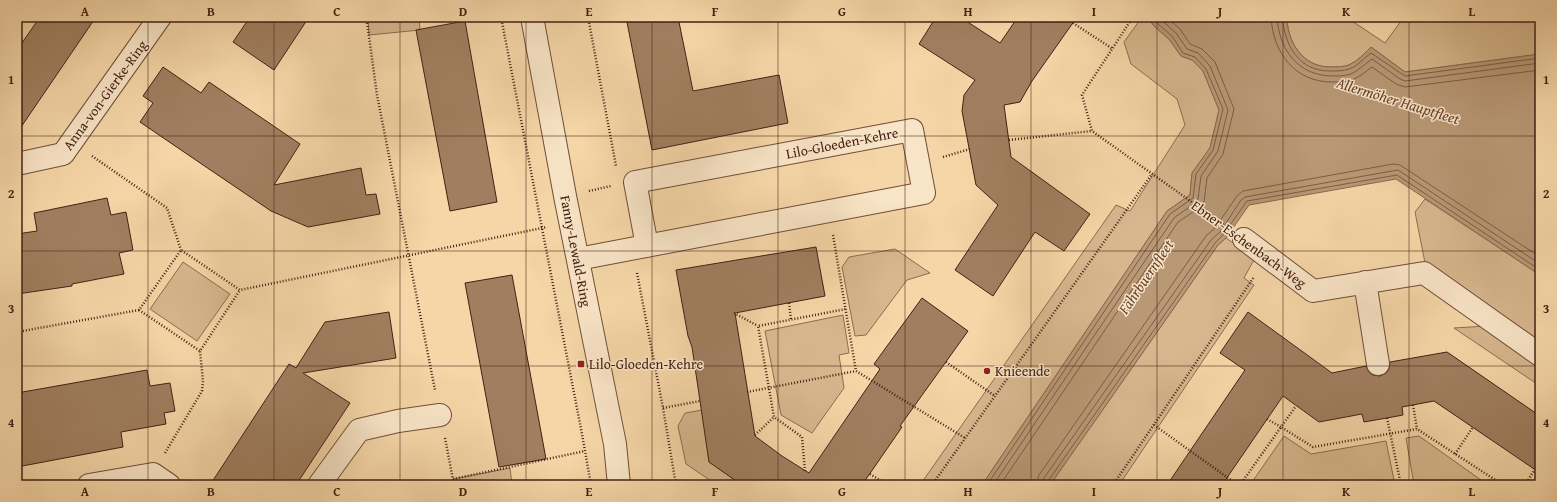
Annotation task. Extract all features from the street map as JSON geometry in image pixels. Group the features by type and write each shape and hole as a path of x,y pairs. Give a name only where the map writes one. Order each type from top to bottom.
{"street":[{"name":"Anna-von-Gierke-Ring","path":"17,164 63,154 160,17"},
{"name":"Fanny-Lewald-Ring","path":"532,17 565,196 615,444 619,485"},
{"name":"Lilo-Gloeden-Kehre","path":"578,259 640,248 829,212 924,193 912,130 635,182 640,248"},
{"name":"Ebner-Eschenbach-Weg","path":"1244,239 1313,291 1424,273 1540,355"},
{"path":"1365,282 1378,364"},
{"path":"320,485 359,430 398,421 440,415"},
{"path":"89,485 161,479"}],"path":[{"path":"368,17 367,22 377,95 454,485"},
{"path":"501,17 591,485"},
{"path":"588,17 616,169"},
{"path":"1009,140 1092,132 1082,95 1133,17"},
{"path":"1073,23 1113,49"},
{"name":"Ebner-Eschenbach-Weg","path":"1092,132 1244,239"},
{"path":"72,142 167,208 181,250 240,290"},
{"path":"932,485 1152,174"},
{"path":"565,196 612,186"},
{"path":"829,212 856,371"},
{"path":"161,479 202,391 203,381 200,351 240,290 571,223"},
{"path":"640,248 663,408 676,484"},
{"path":"140,310 181,250"},
{"path":"1113,485 1268,256"},
{"path":"789,303 791,320"},
{"path":"734,313 758,326 846,309"},
{"path":"17,332 140,310 200,351"},
{"path":"758,326 774,417 802,437 805,471"},
{"path":"946,362 995,396"},
{"path":"747,392 856,371 965,438"},
{"path":"663,408 700,401"},
{"path":"1412,405 1417,429"},
{"path":"1154,425 1239,485 1296,406"},
{"path":"755,436 774,417"},
{"path":"1387,418 1401,485"},
{"path":"1267,419 1313,447 1417,429 1502,485"},
{"path":"1455,454 1473,427"},
{"path":"453,479 585,452"},
{"path":"1525,485 1535,469"},
{"path":"870,474 888,485"},
{"path":"647,485 688,483 690,485"}],"shaded area":[{"path":"368,17 419,17 420,30 369,35"},
{"path":"1142,17 1147,17 1155,27 1169,39 1181,56 1192,60 1203,71 1219,110 1210,148 1192,173 1190,195 1167,211 982,485 920,485 1116,205 1130,211 1185,125 1177,99 1131,64 1124,42"},
{"path":"1283,17 1346,17 1385,43 1404,17 1540,17 1540,54 1405,72 1371,47 1349,65 1338,67 1321,66 1312,63 1299,52 1290,37 1287,19"},
{"path":"1425,199 1540,275 1540,342 1425,263 1415,212"},
{"path":"1226,238 1255,258 1244,278 1254,285 1119,485 1050,485 1218,245"},
{"path":"895,249 930,273 907,280 866,335 855,336 842,267 849,257"},
{"path":"183,262 230,294 197,341 150,309"},
{"path":"843,315 849,353 839,355 844,388 812,433 781,415 765,331"},
{"path":"1486,326 1540,363 1540,386 1454,328"},
{"path":"702,410 709,462 742,485 717,485 686,464 678,426 685,413"},
{"path":"1284,436 1311,454 1386,441 1395,485 1250,485"},
{"path":"1419,436 1488,485 1414,485 1406,438"},
{"path":"510,468 512,485 454,485 453,479"}],"water":[{"path":"1147,17 1283,17 1287,19 1290,37 1299,52 1312,63 1330,67 1342,67 1349,65 1371,47 1405,72 1540,54 1540,275 1396,179 1249,205 1226,238 1218,245 1050,485 982,485 1167,211 1190,195 1192,173 1210,148 1219,110 1203,71 1192,60 1181,56 1169,39 1155,27"}],"building":[{"path":"40,17 96,17 17,133 17,50"},
{"path":"250,17 309,17 274,70 233,42"},
{"path":"626,17 678,17 693,91 779,75 788,123 652,150"},
{"path":"936,17 960,17 1000,43 1018,17 1077,17 1032,81 1020,102 1004,105 1011,157 1090,214 1064,251 1035,232 993,296 955,270 998,205 976,185 962,111 964,95 975,80 919,44"},
{"path":"465,21 497,202 450,211 416,30"},
{"path":"163,67 201,93 209,82 300,144 274,185 361,168 366,195 376,194 380,214 308,227 271,211 206,167 140,122 153,103 143,96"},
{"path":"107,198 111,215 126,212 133,250 119,253 124,274 72,284 72,286 17,294 17,234 37,231 34,213"},
{"path":"816,247 825,296 735,313 755,436 782,456 809,473 880,369 874,364 922,298 968,331 900,426 902,427 862,485 742,485 709,462 692,347 688,336 676,270"},
{"path":"512,275 546,459 499,467 465,283"},
{"path":"389,312 396,358 303,373 350,403 296,485 210,485 289,364 296,368 325,322"},
{"path":"1248,312 1332,373 1366,366 1369,372 1373,375 1380,376 1386,373 1389,369 1390,362 1447,352 1540,416 1540,473 1434,401 1402,407 1403,415 1387,418 1364,422 1362,414 1319,422 1283,396 1222,485 1167,485 1245,370 1220,353"},
{"path":"147,370 150,386 170,383 175,411 164,413 166,424 121,432 123,447 17,467 17,393"}],"place":[{"name":"Lilo-Gloeden-Kehre","path":"581,364"},
{"name":"Knieende","path":"987,371"}],"water label":[{"name":"Allermöher Hauptfleet","path":"1398,101"},
{"name":"Fährbuernfleet","path":"1146,277"}]}
